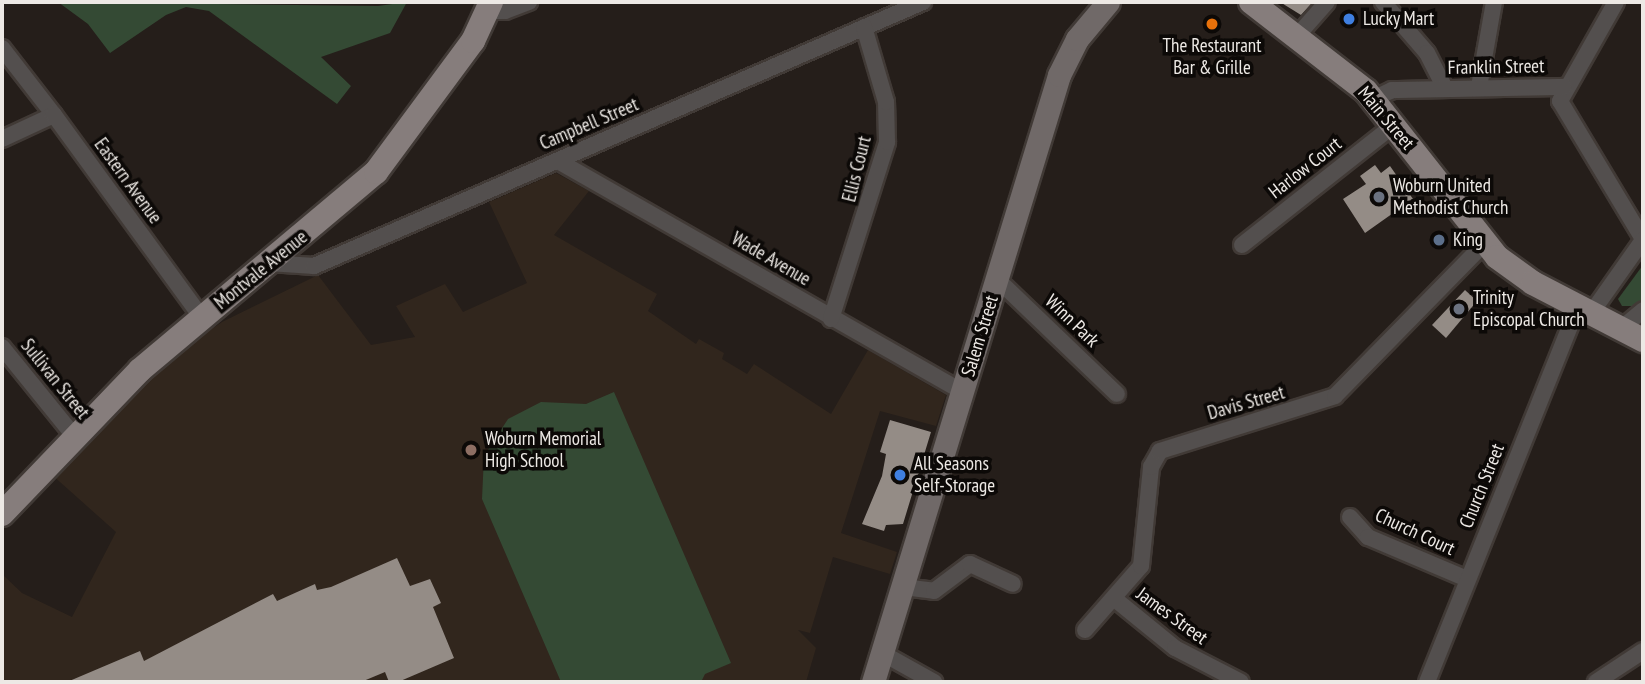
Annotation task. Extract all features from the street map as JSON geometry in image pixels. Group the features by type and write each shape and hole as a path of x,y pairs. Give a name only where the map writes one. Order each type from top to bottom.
{"main road":[{"name":"Main Street","path":"1251,2 1373,99 1483,245 1521,275 1633,333"},
{"name":"Montvale Avenue","path":"2,514 75,437 202,318 388,159 473,40 489,6"}],"street":[{"path":"489,6 528,2"},
{"name":"Campbell Street","path":"269,263 314,266 923,2"},
{"name":"Salem Street","path":"873,682 1064,63 1108,2"},
{"path":"1297,36 1327,2"},
{"path":"1383,2 1427,53 1445,88"},
{"path":"1479,87 1494,2"},
{"name":"Franklin Street","path":"1373,99 1390,90 1564,87 1616,2"},
{"name":"Ellis Court","path":"831,319 887,142 886,102 864,27"},
{"name":"Eastern Avenue","path":"2,48 202,318"},
{"path":"1564,87 1563,108 1643,239"},
{"path":"2,139 54,115"},
{"name":"Harlow Court","path":"1242,244 1394,125"},
{"name":"Wade Avenue","path":"558,161 963,392"},
{"name":"Church Street","path":"1427,682 1467,579 1585,309 1643,239"},
{"name":"Davis Street","path":"1085,630 1116,600 1144,557 1151,467 1160,451 1335,396 1483,245"},
{"name":"Winn Park","path":"997,279 1118,394"},
{"path":"1633,333 1643,310"},
{"name":"Sullivan Street","path":"2,347 75,437"},
{"name":"Church Court","path":"1350,517 1368,537 1467,579"},
{"path":"903,587 934,591 970,565 1013,584"},
{"name":"James Street","path":"1116,600 1175,648 1241,682"},
{"path":"1596,682 1643,651"},
{"path":"882,653 934,682"}],"shaded area":[{"name":"Woburn Memorial High School","path":"556,173 589,191 554,235 657,294 648,311 696,344 699,339 724,353 722,359 747,374 754,364 831,414 868,350 946,395 936,426 880,411 841,533 897,552 890,574 833,557 810,633 798,630 816,648 806,682 2,682 2,574 22,593 72,617 116,532 51,474 158,365 222,322 318,275 371,345 415,337 396,306 445,284 463,312 527,283 489,202"}],"green space":[{"path":"58,2 378,6 407,2 390,33 321,57 351,86 337,104 209,11 186,7 166,15 110,53 88,24"},
{"path":"1643,265 1643,306 1622,306 1618,299"},
{"path":"614,392 731,663 705,674 701,682 561,682 482,499 484,456 508,419 541,402 586,404"}],"building":[{"path":"1280,2 1313,2 1301,15"},
{"name":"Woburn United Methodist Church","path":"1375,165 1381,173 1390,166 1413,199 1365,233 1343,199 1366,184 1360,176"},
{"name":"Trinity Episcopal Church","path":"1465,290 1477,301 1446,338 1432,325"},
{"name":"All Seasons Self-Storage","path":"890,420 931,432 903,524 886,525 884,531 862,524 882,476 886,454 880,452"},
{"path":"397,558 410,586 430,579 441,603 433,607 454,658 398,682 389,682 385,672 361,682 67,682 140,651 144,661 273,594 277,601 315,584 317,590 331,587"}],"place":[{"name":"Lucky Mart","path":"1349,19"},
{"name":"The Restaurant Bar & Grille","path":"1212,24"},
{"name":"Woburn United Methodist Church","path":"1379,197"},
{"name":"King","path":"1439,240"},
{"name":"Trinity Episcopal Church","path":"1459,309"},
{"name":"Woburn Memorial High School","path":"471,450"},
{"name":"All Seasons Self-Storage","path":"900,475"}]}
